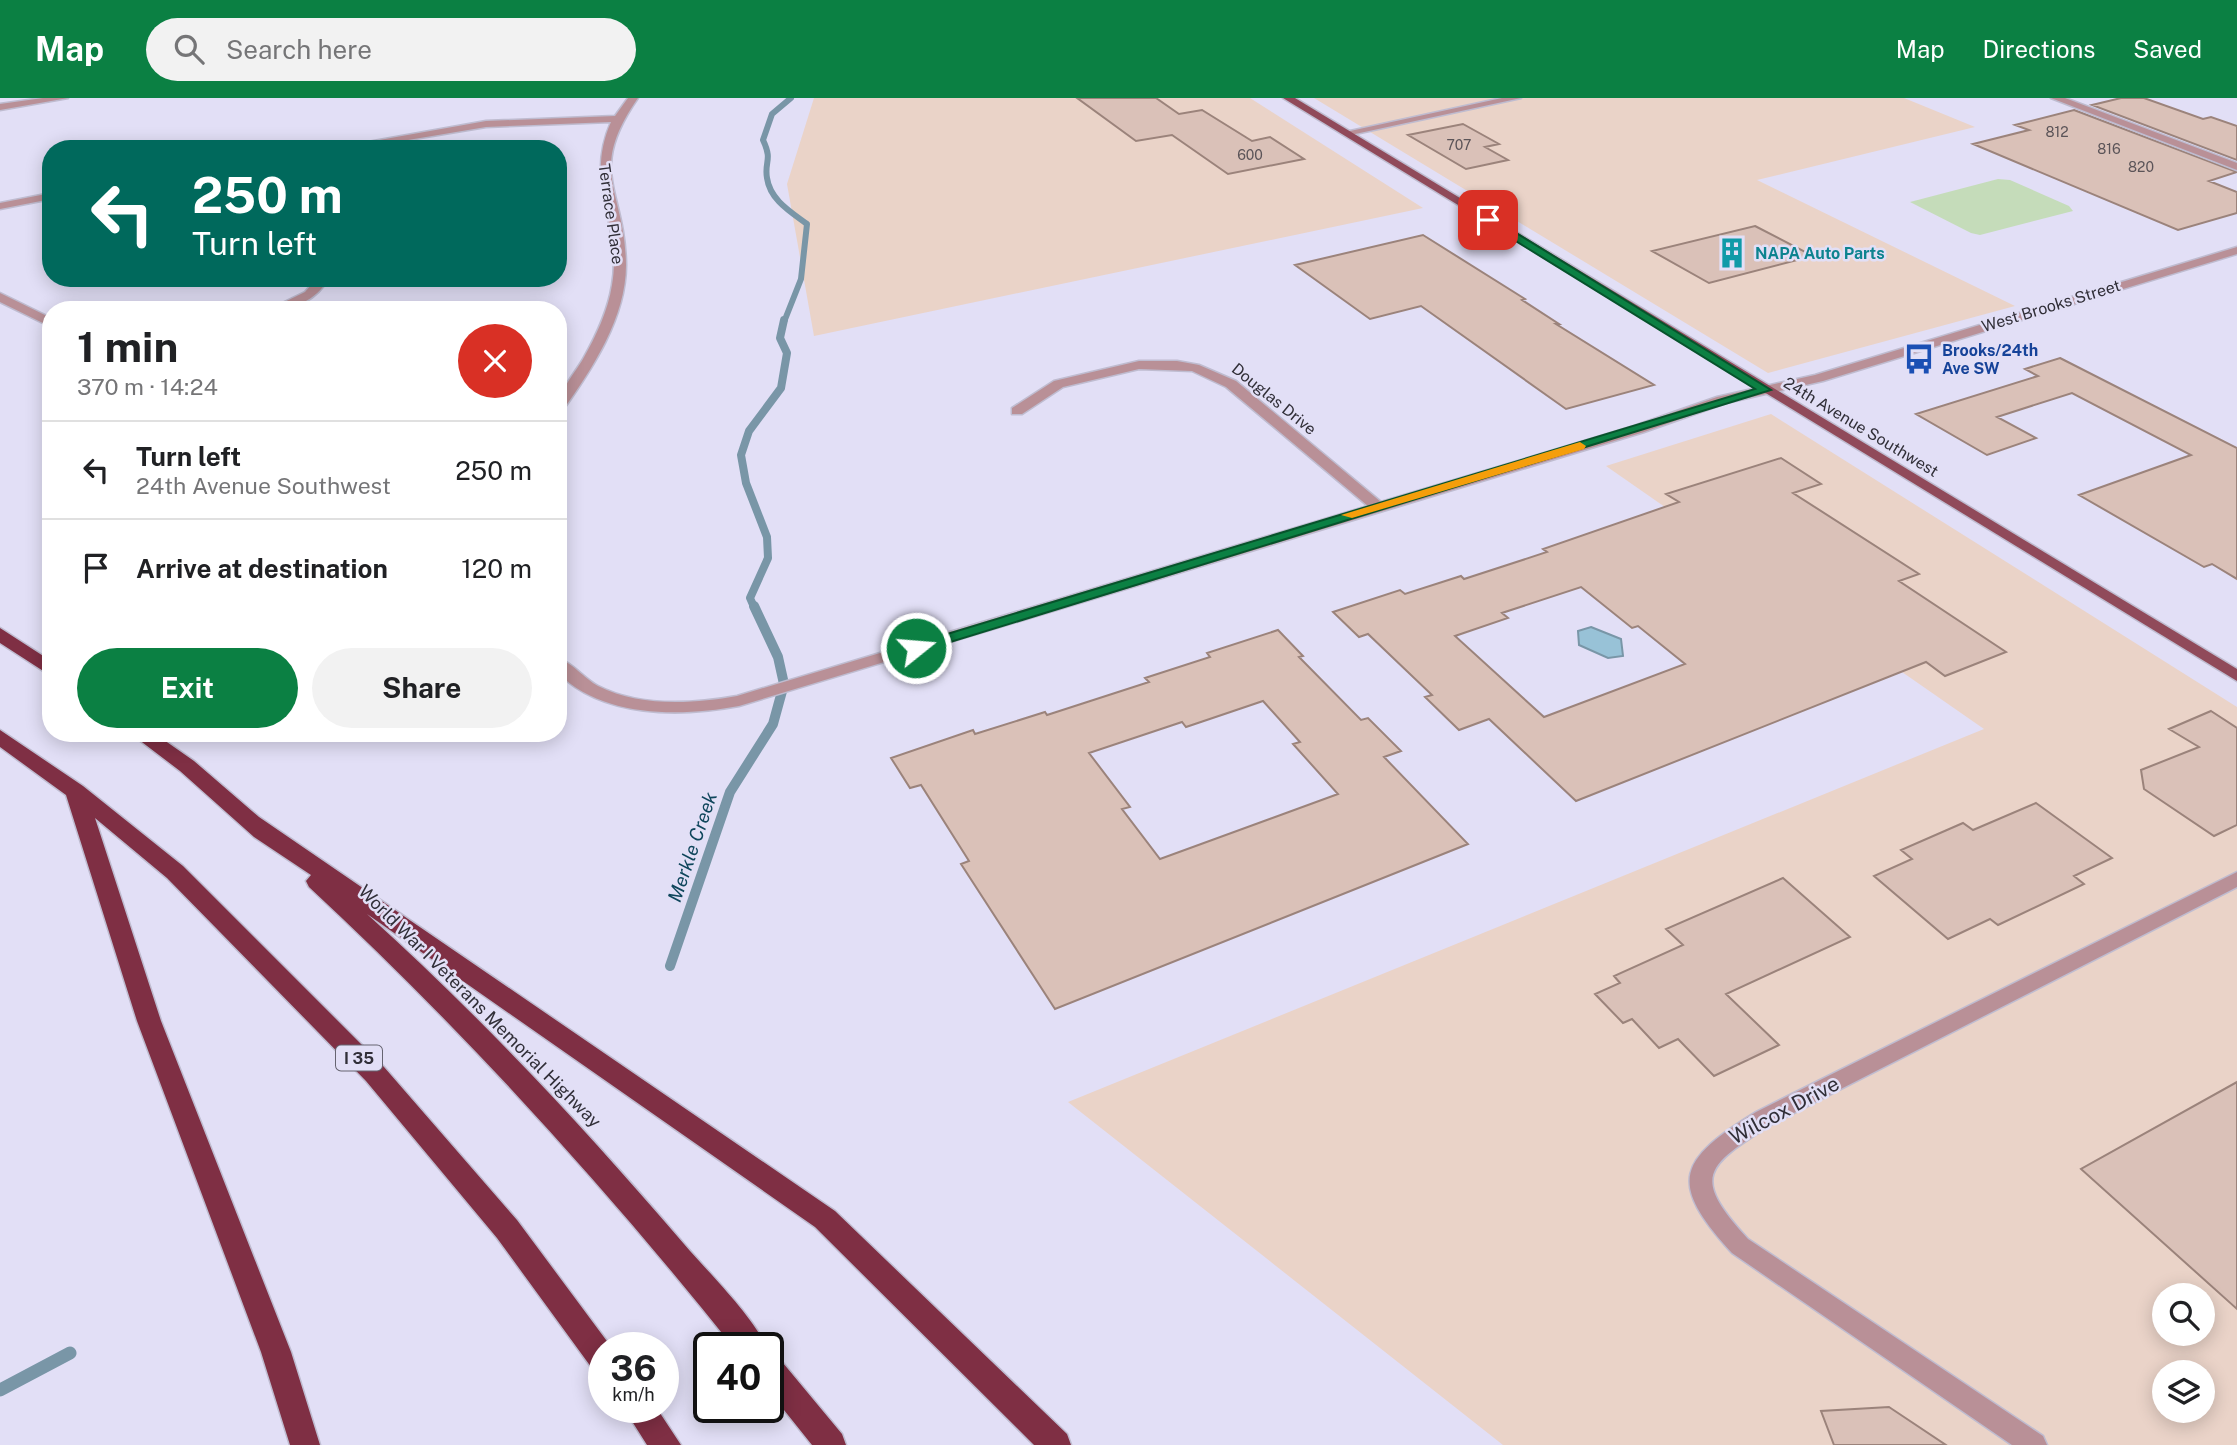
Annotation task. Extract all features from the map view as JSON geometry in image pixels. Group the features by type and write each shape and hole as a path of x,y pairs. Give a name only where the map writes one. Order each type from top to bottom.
{"highway":[{"path":"2,636 42,664"},
{"name":"I 35","path":"0,737 75,791 175,872 375,1074 507,1229 588,1339"},
{"name":"World War I Veterans Memorial Highway","path":"153,742 187,766 356,916 567,1130 739,1332"},
{"path":"75,791 149,1021 276,1352 305,1445"},
{"path":"253,823 825,1219 1056,1445"},
{"path":"784,1387 831,1445"},
{"path":"650,1423 666,1445"}],"main road":[{"name":"24th Avenue Southwest","path":"1288,98 2237,677"}],"street":[{"path":"0,107 63,98"},
{"name":"Terrace Place","path":"567,395 579,379 597,344 617,289 620,268 618,244 604,178 603,156 618,119 633,98"},
{"path":"1346,133 1516,98"},
{"path":"2056,98 2237,167"},
{"path":"389,140 486,124 618,119"},
{"path":"0,206 42,198"},
{"name":"West Brooks Street","path":"567,671 576,679 617,698 680,708 739,701 1376,506 1765,390 1818,378 2237,250"},
{"path":"293,301 319,287"},
{"path":"0,297 42,318"},
{"name":"Douglas Drive","path":"1017,411 1059,384 1071,381 1139,365 1195,368 1216,374 1231,384 1376,506"},
{"name":"Wilcox Drive","path":"2034,1445 1740,1246 1716,1221 1703,1199 1699,1178 1704,1160 1723,1143 1764,1118 2237,879"}],"shaded area":[{"path":"814,98 1250,98 1423,208 814,336 787,184"},
{"path":"1314,98 1904,98 1975,127 1757,180 2015,306 1768,373"},
{"path":"1771,414 2237,707 2237,1445 1503,1445 1068,1102 1984,729 1606,466"}],"green space":[{"path":"1998,179 2010,180 2069,206 2073,211 1980,235 1910,202"}],"water":[{"path":"1591,627 1621,639 1623,656 1608,658 1579,645 1578,631"}],"building":[{"path":"1077,98 1156,98 1179,114 1202,110 1252,141 1270,137 1304,159 1228,174 1172,135 1136,141"},
{"path":"2121,98 2144,98 2203,119 2211,117 2237,126 2237,160 2092,105"},
{"path":"2074,110 2237,172 2209,181 2237,192 2237,213 2178,230 1973,144 2029,130 2015,125"},
{"path":"1463,124 1499,144 1485,147 1508,160 1466,169 1408,135"},
{"name":"NAPA Auto Parts","path":"1755,226 1813,256 1709,283 1652,251"},
{"path":"1423,235 1525,299 1522,300 1559,324 1556,324 1654,385 1566,409 1421,306 1370,319 1295,265"},
{"path":"2060,358 2237,448 2237,579 2212,564 2204,567 2079,495 2191,455 2072,393 1997,417 2036,438 1987,455 1916,414 2038,376 2025,369"},
{"path":"1781,458 1821,484 1793,493 1919,574 1899,581 2006,652 1945,676 1926,662 1576,801 1489,719 1459,730 1425,697 1432,695 1368,634 1359,637 1333,612 1400,590 1405,594 1461,576 1464,579 1547,552 1543,549 1679,502 1666,494","holes":["1581,587 1632,628 1638,626 1685,664 1544,717 1455,636 1508,618 1502,613"]},
{"path":"1278,630 1303,656 1299,657 1361,720 1368,718 1401,751 1384,757 1468,844 1055,1009 961,864 969,861 921,785 910,788 891,758 973,730 975,734 1045,712 1047,715 1149,682 1145,678 1210,657 1207,653","holes":["1263,701 1300,742 1293,744 1338,794 1160,859 1122,809 1130,807 1089,753 1182,722 1186,727"]},
{"path":"2211,711 2237,728 2237,825 2214,836 2144,789 2141,770 2199,747 2169,729"},
{"path":"2036,803 2112,858 2074,876 2084,884 1998,925 1990,919 1948,939 1874,876 1912,859 1901,850 1963,823 1973,830"},
{"path":"1783,878 1850,937 1726,994 1779,1045 1714,1076 1678,1039 1659,1048 1632,1019 1623,1023 1595,994 1620,983 1614,976 1683,945 1666,929"},
{"path":"2237,1082 2237,1309 2215,1289 2215,1283 2208,1283 2081,1169"},
{"path":"1889,1407 1946,1445 1834,1445 1821,1411"}],"waterway":[{"name":"Merkle Creek","path":"784,322 801,279 807,224 782,205 772,193 767,178 768,157 763,140 772,114 791,98"},
{"name":"Merkle Creek","path":"754,607 750,598 768,558 767,537 746,483 741,455 749,431 781,388 787,353 780,338 784,320"},
{"name":"Merkle Creek","path":"670,966 730,792 773,724 784,684 778,657 754,606"},
{"name":"Merkle Creek","path":"0,1390 70,1353"}],"slow traffic":[{"path":"1347,515 1580,446"}],"place":[{"name":"NAPA Auto Parts","path":"1732,253"},
{"name":"Brooks/24th Ave SW","path":"1919,359"}],"route":[{"path":"916,648 1634,430 1722,400 1765,390 1488,220"}]}
